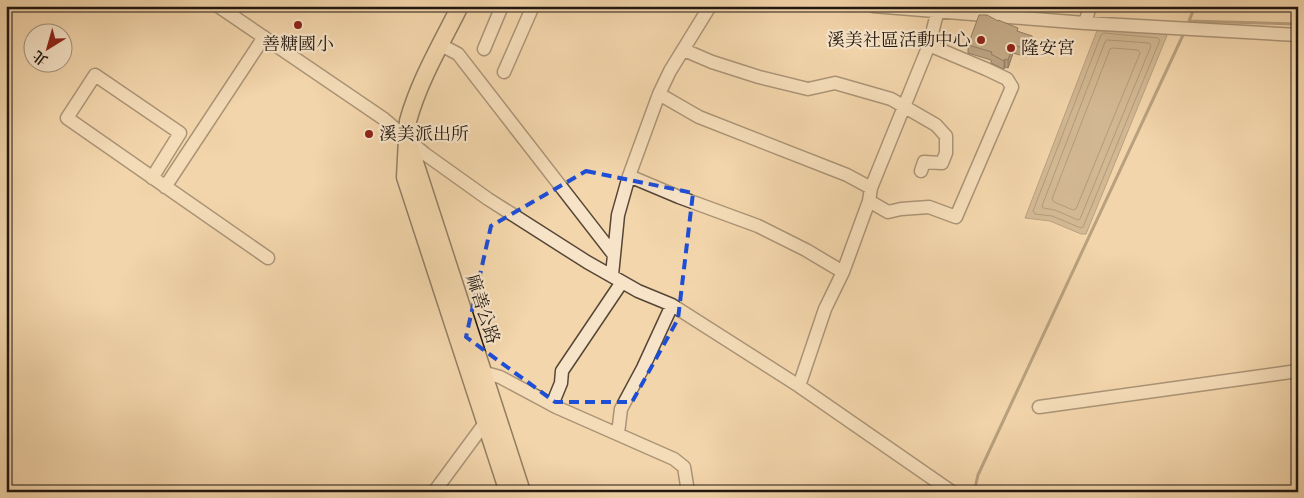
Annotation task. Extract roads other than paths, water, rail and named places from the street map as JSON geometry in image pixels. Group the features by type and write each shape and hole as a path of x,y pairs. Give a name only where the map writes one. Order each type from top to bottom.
{"main road":[{"name":"麻善公路","path":"460,6 414,103 408,121 405,177 476,374 522,492"},
{"name":"麻善公路","path":"476,374 485,424 508,492"}],"street":[{"path":"218,6 384,119 425,154 488,199 587,262 654,298 672,305 799,386 952,492"},
{"path":"484,49 502,6"},
{"path":"504,72 533,6"},
{"path":"552,405 561,383 562,371 617,278 614,255 618,215 629,176 659,94 676,59 684,50 710,6"},
{"path":"873,6 939,9 1085,23 1298,34"},
{"path":"1085,23 1090,6"},
{"path":"799,386 825,309 843,272 904,105 929,46 939,9"},
{"path":"165,187 264,37"},
{"path":"441,45 458,54 614,255"},
{"path":"659,94 699,117 847,175 888,212 929,207 956,217 1012,87 1007,79 986,68 929,46"},
{"path":"684,50 712,62 759,77 808,89 835,83 891,99 904,105 936,125 946,136 946,153 942,163 924,162 921,171"},
{"path":"152,178 180,133 95,75 67,118 152,178 268,258"},
{"path":"629,176 679,197 758,226 806,250 843,272"},
{"path":"618,433 621,409 643,368 672,305"},
{"path":"1039,407 1298,371"},
{"path":"476,374 500,377 552,405 674,459 684,467 688,492"},
{"path":"434,492 485,424"}],"water":[{"path":"1098,28 1168,33 1086,234 1081,234 1050,221 1025,218"}],"waterway":[{"path":"1195,6 1189,21 1298,24"},
{"path":"974,492 978,475 1183,35"}],"place":[{"name":"善糖國小","path":"298,25"},
{"name":"溪美社區活動中心","path":"981,40"},
{"name":"隆安宮","path":"1011,48"},
{"name":"溪美派出所","path":"369,134"}]}
